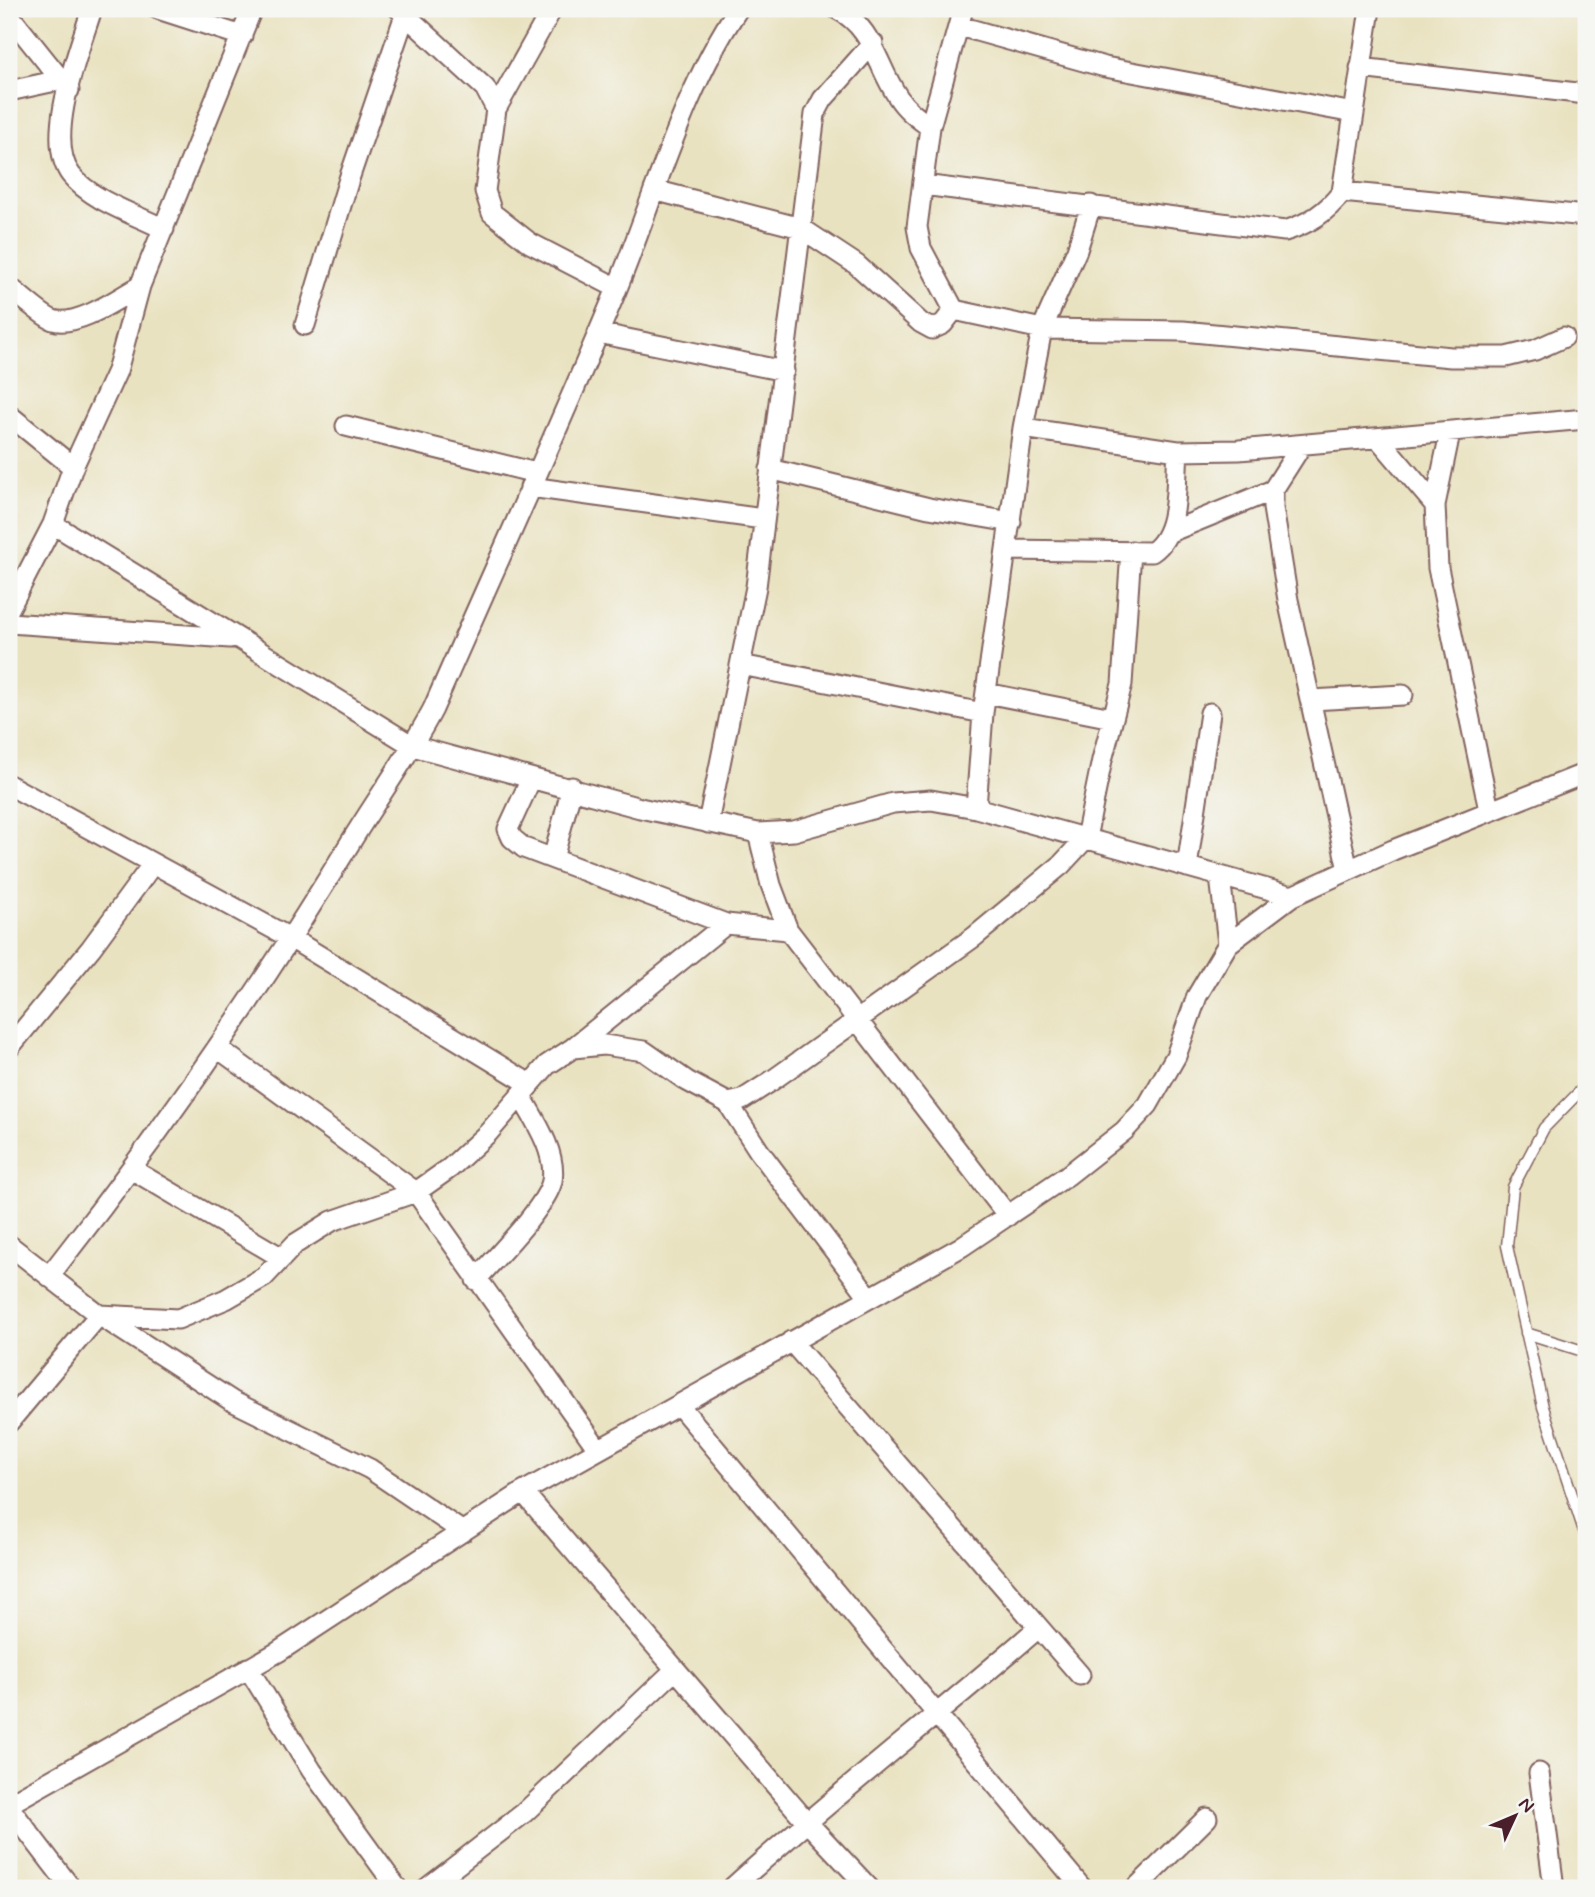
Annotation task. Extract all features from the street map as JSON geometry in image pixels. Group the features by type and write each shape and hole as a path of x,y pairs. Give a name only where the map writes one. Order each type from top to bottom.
{"street":[{"path":"92,9 64,85 60,149 71,174 96,195 164,229"},
{"path":"158,9 242,36"},
{"path":"9,609 53,524 73,467 117,370 140,286 252,9"},
{"path":"552,9 496,109 485,191 492,213 530,243 617,288"},
{"path":"50,1275 133,1170 219,1049 292,939 387,782 413,746 433,709 598,333 654,190 718,39 738,9"},
{"path":"837,9 853,18 873,43 896,94 905,107 930,127"},
{"path":"923,185 1285,231 1305,225 1328,210 1342,192 1370,9"},
{"path":"305,325 404,10 485,88 496,109"},
{"path":"9,15 64,85"},
{"path":"1354,113 1105,67 961,17 930,127 917,228 921,248 954,310 1042,329 1183,331 1451,358 1506,357 1535,350 1564,337"},
{"path":"708,824 756,587 815,114 823,99 873,43"},
{"path":"1360,68 1586,94"},
{"path":"9,91 64,85"},
{"path":"654,190 801,228 857,265 921,323 932,329 943,324 954,310"},
{"path":"1342,192 1586,216"},
{"path":"976,808 984,703 1023,428 1042,329 1077,250 1091,205"},
{"path":"9,287 54,320 74,319 91,313 140,286"},
{"path":"598,333 784,371"},
{"path":"9,415 73,467"},
{"path":"1023,428 1178,451 1301,446 1586,419"},
{"path":"346,426 533,480 763,519"},
{"path":"1450,433 1435,505 1438,568 1489,810"},
{"path":"1379,439 1435,505"},
{"path":"1301,446 1273,490 1273,508 1288,600 1349,870"},
{"path":"1007,550 1152,552 1163,544 1170,532 1178,451"},
{"path":"770,469 939,510 1011,522"},
{"path":"1170,532 1273,490"},
{"path":"53,524 413,746 708,824 758,833 794,831 893,803 931,800 976,808 1292,896"},
{"path":"729,1103 742,1100 770,1082 974,937 1061,865 1086,838 1122,684 1131,551"},
{"path":"9,623 235,638"},
{"path":"741,665 984,703 1112,718"},
{"path":"1311,700 1403,695"},
{"path":"1186,867 1210,713"},
{"path":"71,1888 9,1805 248,1668 523,1492 961,1247 1068,1175 1115,1138 1147,1105 1176,1056 1197,996 1228,944 1292,896 1489,810 1586,774"},
{"path":"531,779 508,829 512,838 524,848 726,924 788,930"},
{"path":"9,785 292,939 526,1090 550,1158 552,1180 545,1197 476,1280"},
{"path":"552,859 572,787"},
{"path":"758,833 771,885 788,930 1008,1216"},
{"path":"9,1048 91,948 152,865"},
{"path":"1220,877 1228,944"},
{"path":"99,1315 178,1319 226,1299 264,1277 295,1244 332,1221 416,1192 450,1168 488,1133 547,1065 573,1048 726,924"},
{"path":"573,1048 604,1045 644,1051 687,1081 729,1103 759,1151 870,1298"},
{"path":"219,1049 416,1192 598,1449"},
{"path":"133,1170 282,1258"},
{"path":"9,1245 99,1315 232,1401 369,1469 463,1532"},
{"path":"9,1422 99,1315"},
{"path":"791,1341 1037,1629 1080,1675"},
{"path":"679,1405 1082,1888"},
{"path":"523,1492 806,1821 869,1888"},
{"path":"732,1888 806,1821 938,1715 1037,1629"},
{"path":"248,1668 312,1771 397,1888"},
{"path":"426,1888 452,1882 675,1670"},
{"path":"1539,1773 1554,1888"},
{"path":"26,1828 32,1790"},
{"path":"1136,1888 1207,1818"}],"lane":[{"path":"1586,1085 1544,1128 1513,1187 1507,1246 1543,1407 1586,1537"},
{"path":"1526,1333 1586,1352"}]}
